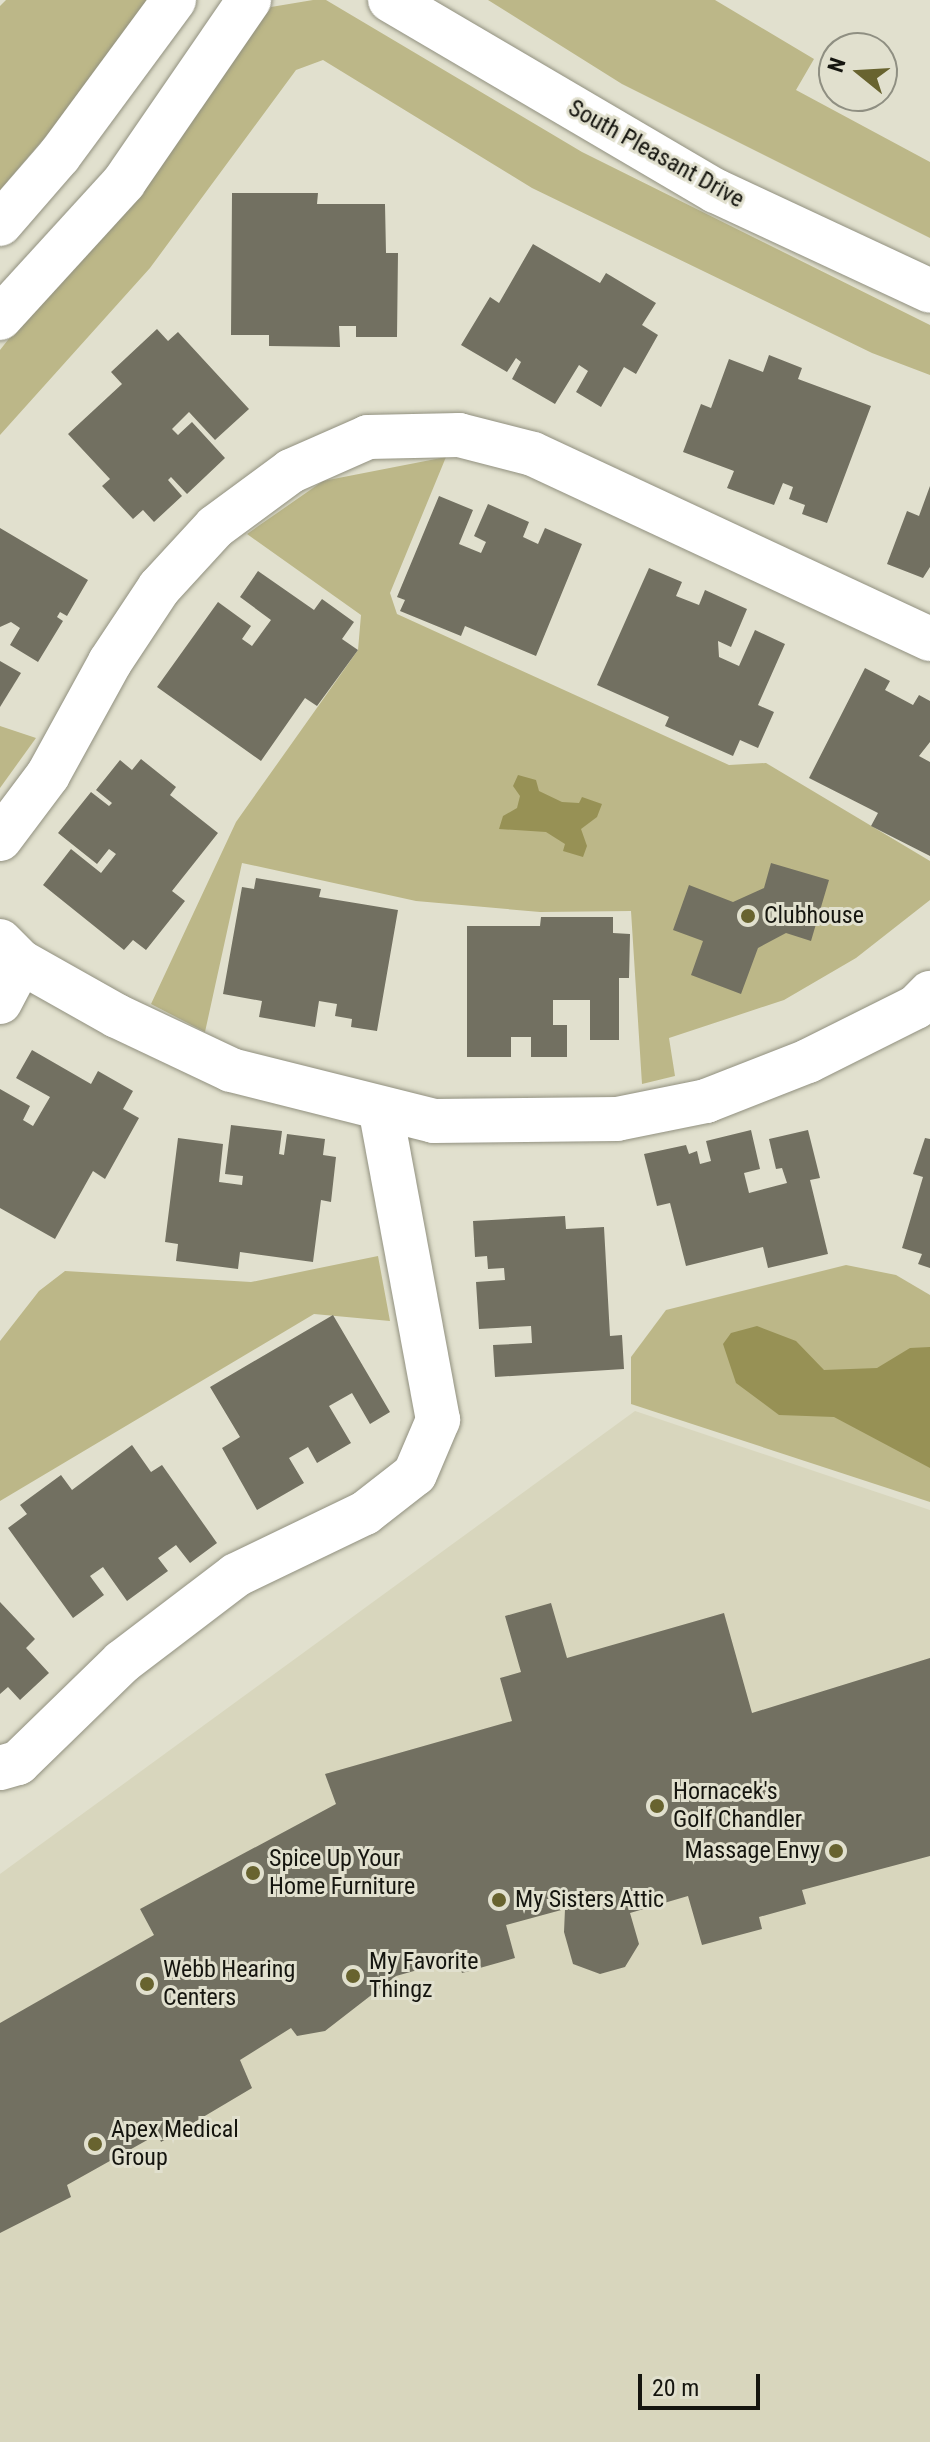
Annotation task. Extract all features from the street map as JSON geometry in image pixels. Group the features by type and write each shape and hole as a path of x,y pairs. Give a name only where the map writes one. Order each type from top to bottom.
{"street":[{"path":"0,224 59,156 174,0"},
{"path":"0,318 124,182 249,0"},
{"name":"South Pleasant Drive","path":"390,0 716,191 930,291"},
{"path":"0,839 48,775 110,662 159,588 215,527 291,471 368,437 459,435 533,454 930,639"},
{"path":"0,1002 11,952 231,1070 381,1112 434,1121 617,1119 706,1101 808,1061 925,1007"},
{"path":"0,1768 18,1763 122,1662 236,1575 365,1513 415,1474 438,1420 381,1112"}],"shaded area":[{"path":"6,0 152,0 99,74 0,190 0,6"},
{"path":"326,0 582,152 930,325 930,375 872,353 532,188 323,60 296,70 150,268 0,435 0,350 271,7"},
{"path":"488,0 715,0 814,59 796,90 818,102 818,112 837,112 930,162 930,238 622,84"},
{"path":"446,457 390,593 397,614 729,765 766,763 930,861 930,900 856,958 784,1000 669,1038 675,1076 642,1084 631,911 540,912 416,901 242,863 205,1032 151,1004 236,822 358,650 361,615 247,534 323,481"},
{"path":"0,726 36,738 0,788"},
{"path":"518,775 536,780 539,791 562,802 579,803 582,797 602,804 597,817 581,829 587,846 583,857 563,851 565,844 546,832 499,829 503,816 517,808 520,796 513,786"},
{"path":"378,1256 390,1321 314,1314 0,1501 0,1341 39,1291 65,1271 251,1282"},
{"path":"846,1265 896,1275 930,1295 930,1502 631,1404 631,1357 666,1310"},
{"path":"757,1326 796,1341 824,1370 877,1368 910,1348 930,1347 930,1468 834,1417 779,1415 736,1383 723,1344 731,1333"},
{"path":"635,1411 930,1510 930,2442 0,2442 0,1874"}],"building":[{"path":"232,193 318,193 317,204 385,204 386,253 398,253 397,337 356,337 356,326 339,326 340,347 269,346 269,335 231,335"},
{"path":"533,244 600,283 606,273 656,303 642,325 658,335 636,374 624,367 601,407 576,392 588,371 579,365 555,404 512,379 521,362 516,358 507,372 461,345 490,297 499,303"},
{"path":"157,329 168,341 178,332 249,409 215,440 189,412 172,429 178,435 192,422 225,458 187,494 171,477 168,480 182,496 154,522 143,510 133,519 102,486 110,479 68,434 122,384 111,372"},
{"path":"769,355 802,368 798,379 871,406 827,523 802,514 805,505 789,499 793,487 783,483 774,505 727,488 734,471 683,452 701,404 711,408 729,359 763,372"},
{"path":"930,486 930,567 923,578 887,564 907,511 919,516"},
{"path":"439,496 473,510 459,544 481,553 486,542 474,536 488,504 529,522 523,537 538,544 545,528 582,544 536,656 465,626 461,636 400,611 405,600 397,597"},
{"path":"0,528 88,580 67,616 60,612 57,617 63,621 38,662 10,645 20,628 11,622 0,627"},
{"path":"649,568 682,582 676,596 699,605 705,590 747,609 731,647 718,641 719,657 739,666 755,630 785,644 758,705 774,712 758,748 740,740 733,756 665,726 669,717 597,685"},
{"path":"258,571 314,610 322,599 354,622 342,639 358,650 317,706 305,698 261,761 157,687 218,602 251,626 242,639 252,646 271,620 240,597"},
{"path":"0,661 21,673 0,707"},
{"path":"865,668 890,681 885,690 913,705 919,695 930,701 930,742 919,756 930,762 930,856 871,826 878,813 809,778"},
{"path":"141,759 176,787 170,795 218,833 172,891 185,901 146,950 133,940 124,950 43,885 71,849 101,873 116,854 109,849 97,864 58,833 91,792 109,806 112,803 96,790 120,760 132,770"},
{"name":"Clubhouse","path":"771,863 829,880 811,941 786,933 758,948 741,994 691,975 703,941 673,930 689,885 733,902 764,888"},
{"path":"256,878 321,889 319,897 398,910 377,1031 351,1027 352,1019 335,1016 337,1004 319,1001 315,1027 259,1017 262,1001 223,994 242,887 254,889"},
{"path":"541,917 613,917 613,933 630,934 629,978 619,978 619,1040 590,1040 590,1000 553,1000 553,1025 567,1025 567,1057 531,1057 531,1037 511,1037 511,1057 467,1057 467,926 540,926"},
{"path":"32,1050 91,1084 98,1071 133,1091 123,1109 139,1118 105,1179 93,1171 55,1239 0,1208 0,1089 30,1106 23,1120 33,1126 50,1097 16,1078"},
{"path":"231,1125 282,1131 279,1154 284,1155 287,1134 325,1139 323,1155 336,1157 331,1202 321,1200 313,1262 240,1252 238,1269 176,1261 178,1244 165,1242 178,1138 223,1144 219,1182 242,1185 243,1176 225,1174"},
{"path":"751,1130 760,1169 744,1173 749,1193 787,1183 782,1168 776,1169 769,1139 808,1130 820,1178 810,1180 828,1254 768,1268 763,1247 686,1266 670,1203 657,1206 644,1154 686,1145 689,1154 697,1151 700,1164 711,1161 706,1141"},
{"path":"925,1138 930,1139 930,1268 918,1264 922,1254 902,1248 923,1177 913,1174"},
{"path":"565,1216 566,1229 604,1227 610,1336 622,1335 624,1369 495,1377 493,1345 532,1343 531,1326 479,1329 476,1282 505,1280 504,1268 488,1269 487,1256 475,1257 473,1221"},
{"path":"333,1315 390,1412 370,1424 352,1393 329,1406 351,1443 317,1463 308,1447 289,1458 304,1483 257,1510 222,1448 240,1437 210,1387"},
{"path":"132,1445 151,1472 162,1465 217,1543 190,1563 176,1545 158,1558 168,1571 127,1601 103,1567 90,1576 104,1595 73,1618 8,1528 27,1514 20,1505 61,1475 72,1490"},
{"path":"0,1602 35,1639 26,1648 49,1673 20,1700 8,1687 0,1694"},
{"path":"551,1603 567,1658 724,1613 752,1713 930,1658 930,1856 802,1890 806,1904 759,1917 762,1929 702,1945 688,1896 630,1913 639,1944 625,1967 600,1974 573,1964 564,1932 565,1909 506,1925 515,1958 462,1973 457,1959 396,1976 325,2031 297,2036 291,2028 240,2060 252,2088 161,2142 158,2134 67,2185 71,2197 0,2233 0,2023 154,1935 140,1909 336,1804 325,1774 512,1721 500,1678 521,1672 505,1616"}],"place":[{"name":"Clubhouse","path":"748,916"},
{"name":"Hornacek's Golf Chandler","path":"657,1806"},
{"name":"Massage Envy","path":"836,1851"},
{"name":"Spice Up Your Home Furniture","path":"253,1873"},
{"name":"My Sisters Attic","path":"499,1900"},
{"name":"My Favorite Thingz","path":"353,1976"},
{"name":"Webb Hearing Centers","path":"147,1984"},
{"name":"Apex Medical Group","path":"95,2144"}]}
